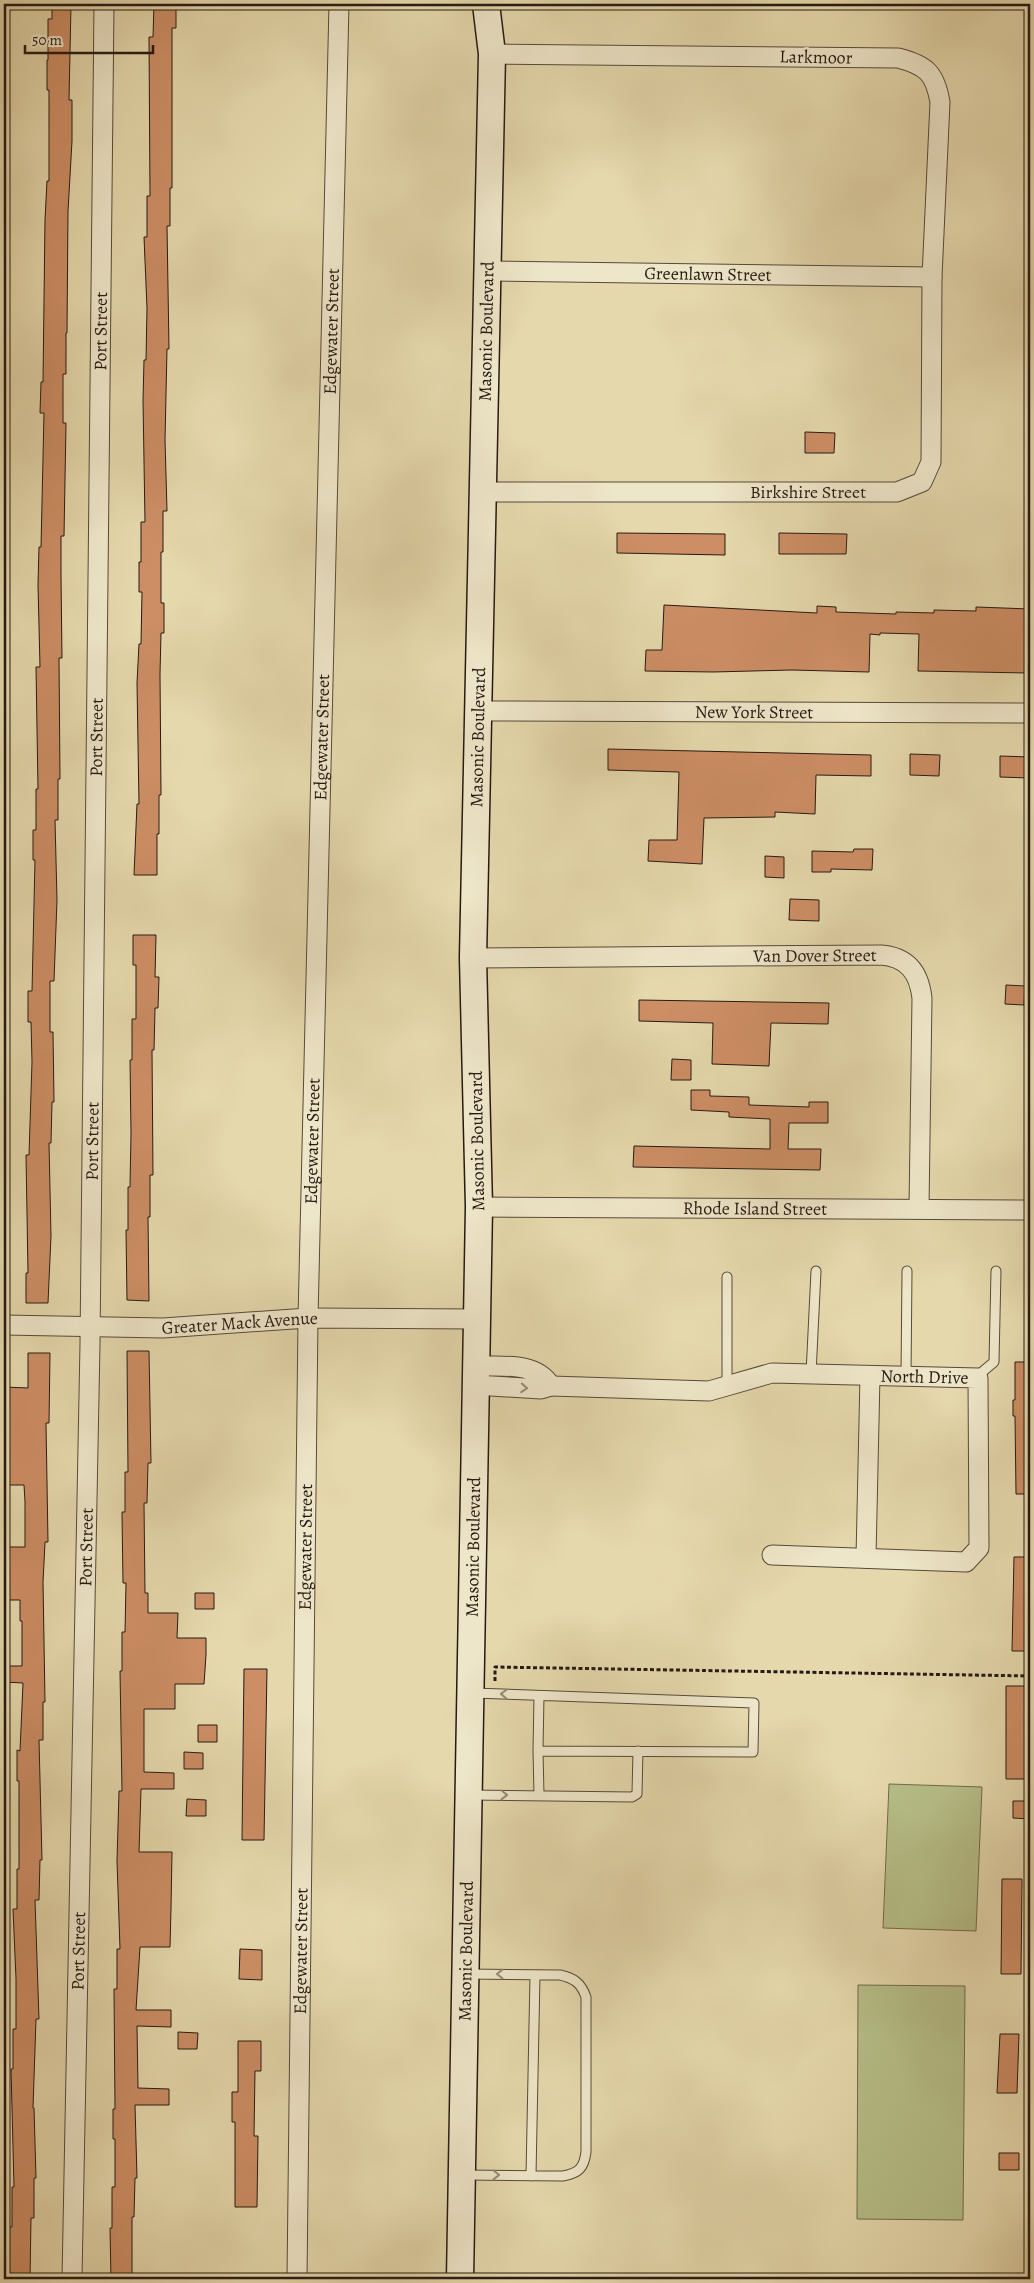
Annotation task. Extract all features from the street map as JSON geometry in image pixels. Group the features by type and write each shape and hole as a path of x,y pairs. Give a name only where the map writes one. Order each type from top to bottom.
{"street":[{"name":"Port Street","path":"72,2279 90,1328 104,4"},
{"name":"Edgewater Street","path":"297,2279 308,1318 339,4"},
{"name":"Masonic Boulevard","path":"460,2279 468,1795 482,1693 476,1376 479,1207 473,958 492,54 486,4"},
{"name":"Larkmoor","path":"492,54 898,58 917,63 928,71 936,86 940,102 932,277"},
{"name":"Greenlawn Street","path":"486,271 932,277"},
{"name":"Birkshire Street","path":"484,492 896,492 909,489 922,482 931,462 932,277"},
{"name":"New York Street","path":"479,712 1030,713"},
{"name":"Van Dover Street","path":"473,958 881,955 902,959 912,968 921,988 922,998 919,1208"},
{"name":"Rhode Island Street","path":"479,1207 1030,1210"},
{"name":"Greater Mack Avenue","path":"4,1326 172,1328 308,1318 476,1319"},
{"name":"North Drive","path":"476,1376 541,1390 551,1386 709,1391 772,1373 978,1378 979,1548 966,1562 772,1556"},
{"path":"866,1558 870,1376"}],"lane":[{"path":"811,1374 816,1271"},
{"path":"906,1376 907,1271"},
{"path":"975,1378 994,1362 996,1271"},
{"path":"727,1277 728,1386"},
{"path":"482,1693 754,1703 753,1752 538,1751"},
{"path":"539,1696 539,1795"},
{"path":"468,1795 632,1797 637,1794 638,1751"},
{"path":"461,2175 563,2176 575,2174 581,2170 585,2162 586,2152 586,1997 577,1982 571,1978 535,1975 465,1974"},
{"path":"531,2176 535,1975"}],"path":[{"path":"482,1693 495,1667 1030,1676"}],"green space":[{"path":"889,1784 982,1787 976,1931 883,1928"},
{"path":"858,1985 965,1986 963,2220 857,2219"},
{"path":"813,2275 951,2278 951,2279 813,2279"}],"building":[{"path":"52,4 71,4 69,100 72,100 68,211 66,374 63,374 63,423 66,423 64,536 61,536 62,658 59,658 60,779 58,779 58,820 55,820 57,900 54,981 50,981 50,1032 53,1032 54,1102 52,1102 51,1143 49,1143 51,1236 48,1303 26,1303 26,1273 28,1273 26,1155 29,1155 32,1062 31,1022 28,1022 28,991 32,991 35,860 33,860 33,830 36,830 36,789 38,789 36,667 40,667 38,585 39,547 41,547 44,413 40,413 41,382 43,382 45,220 47,181 49,181 48,19 52,19"},
{"path":"154,4 176,4 176,28 172,28 172,188 170,188 170,226 167,226 169,349 167,349 165,440 167,511 163,511 163,552 161,552 161,603 164,603 164,633 161,633 160,674 161,795 159,795 159,834 157,834 157,875 134,875 137,804 139,804 137,683 139,644 141,644 142,592 139,592 139,562 141,562 141,522 145,522 143,400 147,308 144,237 147,237 147,196 150,196 149,37 153,37"},
{"path":"805,432 835,433 834,453 805,453"},
{"path":"617,533 725,534 725,555 617,553"},
{"path":"779,533 847,534 846,554 779,554"},
{"path":"664,605 817,613 817,606 836,607 836,612 896,614 896,612 934,613 934,610 976,611 976,607 1030,609 1028,673 918,671 919,634 880,633 880,635 870,634 869,672 792,670 645,671 646,650 662,650"},
{"path":"608,749 871,755 871,776 816,775 815,814 775,812 775,817 704,818 702,864 648,861 649,840 677,840 679,772 608,770"},
{"path":"910,754 940,755 939,776 910,775"},
{"path":"1000,756 1030,757 1029,778 1000,777"},
{"path":"854,849 873,849 872,870 831,869 831,872 812,872 812,851 853,852"},
{"path":"765,856 784,857 784,878 765,877"},
{"path":"790,899 819,900 819,921 789,920"},
{"path":"133,935 156,935 155,977 159,977 158,1008 155,1008 154,1050 152,1050 153,1175 150,1175 150,1217 148,1217 149,1301 127,1300 126,1230 128,1230 131,1133 130,1060 132,1060 132,1019 136,1019 136,965 133,965"},
{"path":"1006,985 1025,986 1024,1005 1005,1004"},
{"path":"639,1000 829,1003 828,1024 771,1023 769,1066 712,1064 713,1023 639,1021"},
{"path":"672,1059 691,1060 691,1080 671,1080"},
{"path":"691,1090 710,1090 710,1096 749,1097 749,1105 809,1107 809,1102 828,1102 828,1123 789,1123 788,1149 821,1149 820,1170 633,1167 634,1146 770,1149 770,1119 729,1117 729,1112 691,1110"},
{"path":"127,1351 149,1351 151,1463 148,1463 147,1503 144,1503 145,1593 148,1593 148,1613 178,1613 177,1638 206,1638 206,1655 204,1684 175,1684 175,1709 144,1709 144,1772 174,1773 174,1789 141,1789 139,1852 172,1852 170,1947 140,1947 136,2010 171,2010 171,2027 137,2026 138,2088 169,2089 169,2105 135,2105 137,2178 135,2178 134,2217 132,2217 132,2279 111,2279 110,2228 112,2228 112,2187 115,2187 115,2139 113,2139 113,2109 115,2109 114,1989 117,1989 117,1949 120,1949 117,1861 119,1791 122,1791 120,1671 122,1671 122,1632 125,1632 126,1583 123,1583 122,1512 125,1512 125,1472 128,1472"},
{"path":"28,1353 50,1353 49,1423 46,1423 48,1542 45,1542 43,1582 45,1702 43,1702 43,1740 39,1740 42,1860 40,1860 39,1900 35,1900 39,2019 36,2019 33,2108 36,2178 34,2178 34,2218 31,2218 30,2279 10,2279 8,2227 12,2227 12,2187 14,2187 11,2069 13,2069 13,2029 16,2029 13,1909 17,1909 17,1869 19,1869 17,1750 20,1751 23,1683 4,1682 4,1666 22,1666 22,1621 20,1621 20,1600 4,1600 4,1547 25,1547 25,1502 24,1485 4,1485 4,1387 28,1388"},
{"path":"1015,1362 1030,1362 1030,1494 1016,1494 1015,1416 1013,1416"},
{"path":"1014,1557 1030,1557 1030,1651 1012,1651"},
{"path":"195,1593 214,1593 214,1609 195,1609"},
{"path":"244,1669 267,1669 264,1840 242,1840"},
{"path":"1006,1686 1025,1686 1025,1779 1006,1779"},
{"path":"198,1725 217,1725 217,1742 198,1742"},
{"path":"184,1752 203,1753 203,1769 184,1769"},
{"path":"187,1799 206,1800 206,1816 186,1816"},
{"path":"1013,1801 1030,1801 1030,1819 1013,1818"},
{"path":"1002,1879 1022,1879 1021,1974 1001,1974"},
{"path":"240,1949 262,1950 262,1980 239,1979"},
{"path":"178,2032 198,2033 197,2049 178,2049"},
{"path":"1000,2034 1019,2034 1017,2093 997,2093"},
{"path":"238,2041 261,2041 261,2071 255,2071 254,2136 258,2136 257,2207 235,2207 235,2122 232,2122 232,2092 238,2092"},
{"path":"999,2153 1019,2153 1019,2170 999,2170"}]}
